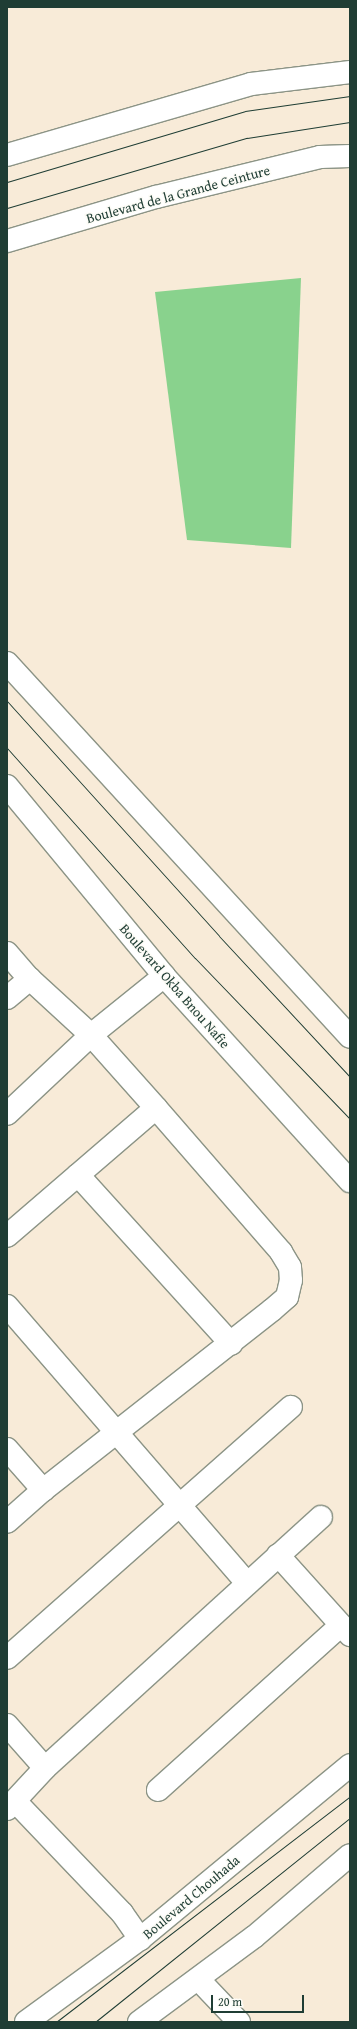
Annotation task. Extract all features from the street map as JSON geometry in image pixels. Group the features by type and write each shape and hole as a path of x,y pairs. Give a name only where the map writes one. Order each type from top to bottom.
{"street":[{"path":"7,155 252,84 350,72"},
{"name":"Boulevard de la Grande Ceinture","path":"7,241 156,197 320,158 350,156"},
{"path":"7,663 350,1037"},
{"name":"Boulevard Okba Bnou Nafie","path":"7,786 164,976 350,1181"},
{"path":"7,953 30,979 91,1035 156,1108 281,1252 290,1267 292,1280 287,1296 231,1344 43,1490 7,1522"},
{"path":"7,1114 91,1035 164,976"},
{"path":"7,998 30,979"},
{"path":"7,1236 156,1108"},
{"path":"78,1175 231,1344"},
{"path":"7,1306 247,1583"},
{"path":"7,1658 291,1407"},
{"path":"7,1449 43,1490"},
{"path":"140,1939 122,1913 11,1805 44,1768 321,1517"},
{"path":"158,1790 346,1630 278,1555"},
{"path":"7,1725 44,1768"},
{"name":"Boulevard Chouhada","path":"26,2022 140,1939 350,1765"},
{"path":"139,2022 199,1980 350,1855"},
{"path":"199,1980 239,2022"}],"green space":[{"path":"301,278 291,548 187,540 155,292"}],"tram line":[{"path":"7,182 245,111 350,96"},
{"path":"7,208 247,138 350,122"},
{"path":"7,701 219,936 350,1077"},
{"path":"7,748 195,958 350,1119"},
{"path":"56,2022 350,1796"},
{"path":"95,2022 350,1818"}]}
